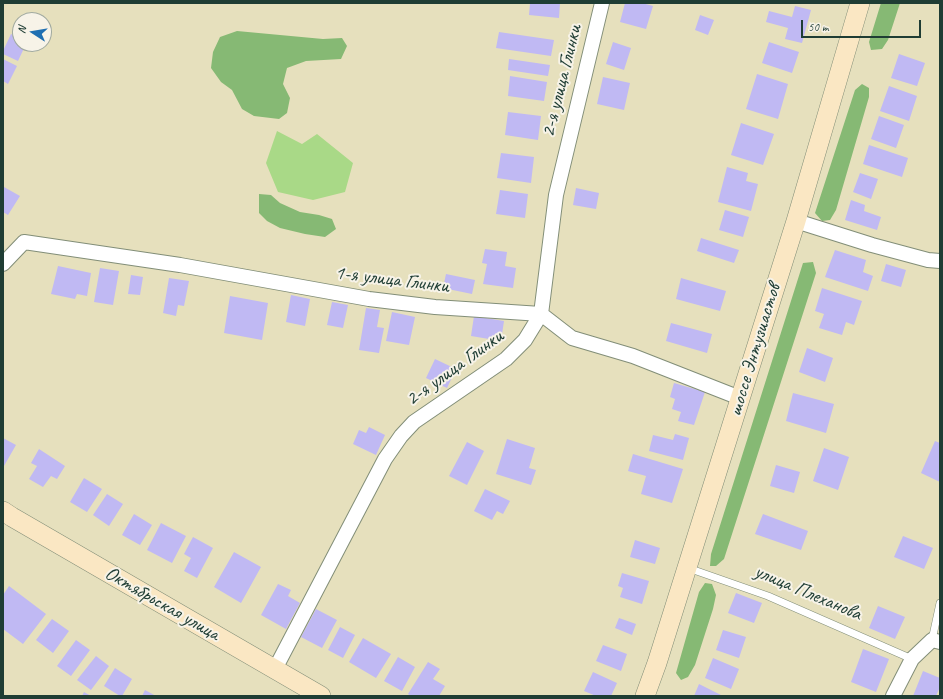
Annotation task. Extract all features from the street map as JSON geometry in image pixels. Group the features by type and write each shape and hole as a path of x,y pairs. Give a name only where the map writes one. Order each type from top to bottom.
{"main road":[{"name":"шоссе Энтузиастов","path":"645,696 796,221 860,3"},
{"name":"Октябрьская улица","path":"3,511 12,518 321,696"}],"street":[{"name":"2-я улица Глинки","path":"274,669 385,459 401,436 414,422 506,359 526,340 541,314 556,195 602,3"},
{"path":"796,221 872,245 928,260 940,261"},
{"name":"1-я улица Глинки","path":"3,264 24,242 180,265 369,300 435,307 541,314"},
{"path":"541,314 572,338 633,356 740,398"},
{"path":"893,696 912,659 936,641"}],"lane":[{"name":"улица Плеханова","path":"686,568 768,596 912,659"},
{"path":"936,641 940,603"}],"green space":[{"path":"881,3 900,3 888,40 882,49 871,50 869,42"},
{"path":"237,31 323,39 342,38 347,46 341,59 306,61 287,68 283,84 290,98 287,113 279,119 254,116 242,109 232,90 221,82 211,68 213,52 220,37"},
{"path":"862,84 869,88 869,97 836,210 830,220 822,221 815,213 855,90"},
{"path":"277,131 302,144 317,134 353,163 345,192 313,200 278,192 266,163"},
{"path":"259,194 271,195 280,203 300,212 332,219 336,229 325,237 280,228 267,221 259,213"},
{"path":"813,262 816,273 724,559 716,566 710,566 711,554 803,263"},
{"path":"705,583 712,584 716,595 713,609 695,665 688,677 681,680 676,673 699,592"}],"building":[{"path":"530,3 560,3 559,18 529,15"},
{"path":"625,3 642,3 653,6 646,29 620,22"},
{"path":"795,6 811,10 802,43 785,39 788,28 766,22 769,11 792,17"},
{"path":"700,15 714,20 708,35 695,30"},
{"path":"499,32 554,40 551,56 496,48"},
{"path":"11,34 12,52 22,52 18,61 3,54"},
{"path":"613,42 631,48 624,70 606,64"},
{"path":"769,42 799,52 792,73 762,63"},
{"path":"899,54 925,63 917,86 891,78"},
{"path":"3,59 17,66 8,84 3,81"},
{"path":"509,59 550,65 548,76 508,70"},
{"path":"757,74 788,84 778,119 746,109"},
{"path":"510,76 547,82 544,101 508,96"},
{"path":"603,77 630,83 624,110 597,104"},
{"path":"889,86 917,96 909,121 880,111"},
{"path":"508,112 541,116 538,140 505,135"},
{"path":"879,116 904,125 896,148 871,139"},
{"path":"741,123 774,134 763,165 731,155"},
{"path":"869,145 908,158 902,177 863,164"},
{"path":"501,153 534,157 531,183 497,178"},
{"path":"727,167 748,173 746,181 758,184 751,211 718,202"},
{"path":"860,173 878,179 871,199 853,192"},
{"path":"4,187 20,196 8,215 3,212"},
{"path":"576,188 599,193 596,209 573,205"},
{"path":"500,190 528,194 525,218 496,214"},
{"path":"851,200 865,205 864,211 881,217 877,230 845,220"},
{"path":"725,210 749,217 743,237 719,230"},
{"path":"701,238 739,250 734,263 697,251"},
{"path":"485,249 507,252 505,266 516,268 513,288 483,284 487,264 482,263"},
{"path":"835,250 866,260 863,272 873,276 868,291 825,277"},
{"path":"886,264 906,270 901,287 881,281"},
{"path":"58,266 91,273 87,296 77,294 75,299 51,294"},
{"path":"100,268 119,271 113,305 94,302"},
{"path":"446,274 475,280 472,294 443,288"},
{"path":"131,275 143,277 140,295 128,294"},
{"path":"169,278 189,281 184,306 178,305 176,316 163,313"},
{"path":"681,278 726,291 720,311 676,299"},
{"path":"822,288 862,301 854,325 846,322 842,335 819,328 824,314 815,311"},
{"path":"291,295 310,299 305,326 286,322"},
{"path":"230,296 268,303 262,340 224,333"},
{"path":"332,302 348,305 343,328 327,325"},
{"path":"366,308 380,310 377,327 384,328 379,353 359,350"},
{"path":"392,312 415,317 409,345 386,341"},
{"path":"474,316 504,321 501,341 471,336"},
{"path":"671,323 712,334 707,353 666,341"},
{"path":"807,348 833,358 825,382 799,372"},
{"path":"435,359 456,369 447,388 426,378"},
{"path":"674,383 705,392 694,425 678,421 681,412 672,409 675,399 670,397"},
{"path":"793,393 834,404 826,433 786,421"},
{"path":"369,427 385,435 376,455 353,444 359,430 366,433"},
{"path":"675,434 689,438 683,460 649,451 653,435 673,440"},
{"path":"3,438 16,445 4,466 3,465"},
{"path":"507,439 535,448 529,468 536,470 531,485 496,474"},
{"path":"935,441 940,443 940,482 921,473"},
{"path":"467,442 484,451 467,485 449,476"},
{"path":"824,448 849,457 838,490 813,481"},
{"path":"39,449 65,466 57,479 51,476 43,487 29,479 37,466 31,463"},
{"path":"633,454 683,469 672,503 641,494 646,476 628,471"},
{"path":"776,465 800,472 794,493 770,486"},
{"path":"84,478 102,489 87,512 70,502"},
{"path":"485,489 510,501 503,514 497,511 492,520 474,511"},
{"path":"107,494 123,504 109,526 93,515"},
{"path":"134,514 152,525 140,545 122,535"},
{"path":"763,514 808,531 801,550 755,534"},
{"path":"161,523 186,536 172,563 147,550"},
{"path":"903,536 933,548 924,569 894,557"},
{"path":"193,537 213,548 197,578 184,571 191,558 184,554"},
{"path":"635,540 660,548 655,564 630,557"},
{"path":"234,552 261,567 241,603 214,587"},
{"path":"622,573 649,581 642,604 620,597 623,588 618,586"},
{"path":"278,584 291,590 288,596 300,603 286,629 261,615"},
{"path":"9,586 46,614 23,644 3,629 3,595"},
{"path":"736,593 762,603 754,623 728,613"},
{"path":"878,606 905,617 895,639 869,628"},
{"path":"316,609 337,620 322,648 301,637"},
{"path":"619,618 636,624 632,635 615,628"},
{"path":"52,619 69,631 53,653 36,640"},
{"path":"340,627 355,635 343,658 328,650"},
{"path":"723,630 746,637 739,658 716,650"},
{"path":"363,638 391,654 376,678 349,662"},
{"path":"76,640 90,650 71,676 57,666"},
{"path":"603,645 627,654 621,671 596,661"},
{"path":"863,649 889,659 876,692 851,682"},
{"path":"96,656 109,666 91,690 77,680"},
{"path":"398,657 415,667 402,691 384,681"},
{"path":"713,658 739,669 731,689 705,678"},
{"path":"428,662 440,669 433,679 445,686 439,696 411,696 408,694"},
{"path":"115,668 132,679 122,696 104,686"},
{"path":"923,671 940,678 940,687 936,696 913,696"},
{"path":"593,672 617,683 611,696 596,696 584,691"},
{"path":"699,684 721,695 721,696 694,696"},
{"path":"145,690 156,696 142,696"},
{"path":"84,692 91,696 82,696"}]}
